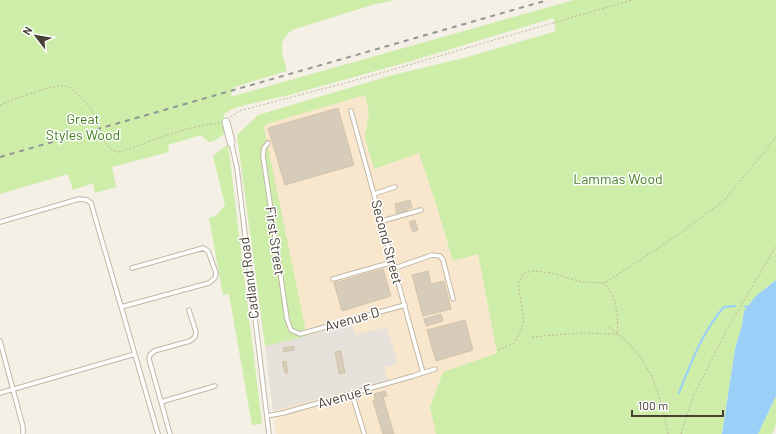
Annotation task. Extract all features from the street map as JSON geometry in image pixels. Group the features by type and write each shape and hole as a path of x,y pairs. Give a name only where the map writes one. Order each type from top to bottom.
{"street":[{"name":"Cadland Road","path":"226,122 231,139"}],"lane":[{"name":"Second Street","path":"351,111 423,373"},
{"name":"Cadland Road","path":"231,139 237,168 269,434"},
{"name":"First Street","path":"268,143 264,148 263,156 287,319 291,330 300,334"},
{"path":"374,194 395,187"},
{"path":"0,222 79,199 90,202 158,434"},
{"path":"382,221 421,210"},
{"path":"121,307 209,283 215,278 216,273 209,253 203,248 132,268"},
{"path":"395,268 432,255 440,256 453,299"},
{"path":"333,279 393,262"},
{"name":"Avenue D","path":"300,334 405,305"},
{"path":"170,434 149,362 149,357 154,351 190,341 195,337 196,332 189,310"},
{"path":"0,341 23,427 23,434"},
{"path":"0,394 135,354"},
{"name":"Avenue E","path":"267,416 352,394 435,369"},
{"path":"161,402 215,386"},
{"path":"352,394 364,433"}],"path":[{"path":"0,106 41,91 58,87 67,87 76,92 88,105 92,111 103,139 110,148 120,152 203,126 226,122 232,115 240,111 360,79 632,0"},
{"path":"498,350 514,343 521,331 524,320 518,284 523,274 532,271 552,273 581,282 604,283 670,240 724,201 776,137"},
{"path":"681,434 693,397 727,329 776,246"},
{"path":"604,283 612,292 617,310 618,334"},
{"path":"609,327 636,352 652,377 659,394 668,434"},
{"path":"532,336 579,333 618,334"}],"shaded area":[{"path":"393,75 436,204 453,261 478,254 497,353 443,372 430,407 436,434 276,434 265,346 290,341 258,115"},
{"path":"350,325 353,327 356,335 387,327 398,363 384,368 388,380 273,411 265,346"}],"green space":[{"name":"Lammas Wood","path":"0,0 396,0 375,4 292,30 284,39 282,44 287,71 234,87 230,97 574,0 776,0 776,280 756,296 744,311 742,325 735,349 722,434 436,434 430,407 443,372 497,353 478,254 453,261 419,153 374,169 365,137 369,112 365,95 265,125 264,128 307,336 265,346 237,135 258,115 393,75 468,57 556,31 553,18 408,62 232,109 223,115 231,129 214,141 209,142 201,135 168,145 169,152 112,167 116,187 95,193 93,183 73,190 68,174 0,194"},
{"path":"228,144 262,424 252,425 229,294 223,295 209,218 217,215 225,205 213,156"},
{"path":"776,396 776,424 772,434 758,434"}],"water":[{"path":"776,280 776,396 758,434 722,434 735,349 742,325 744,311 756,296"}],"building":[{"path":"338,108 354,165 285,185 268,128"},
{"path":"410,200 412,208 407,209 407,212 397,215 395,204"},
{"path":"415,220 418,230 413,232 409,222"},
{"path":"383,269 391,296 342,311 334,283"},
{"path":"428,271 431,284 444,281 451,309 423,316 412,275"},
{"path":"441,314 443,321 426,326 424,319"},
{"path":"465,320 473,350 436,361 427,330"},
{"path":"294,346 294,350 284,352 283,348"},
{"path":"341,351 345,373 339,374 335,352"},
{"path":"286,361 288,373 285,373 282,362"},
{"path":"385,391 387,396 383,397 394,434 383,434 373,401 375,400 374,394"}],"waterway":[{"path":"679,393 688,370 709,327 724,307 735,306"}],"railway":[{"path":"0,157 548,0"}],"park label":[{"name":"Great Styles Wood","path":"83,128"}]}
